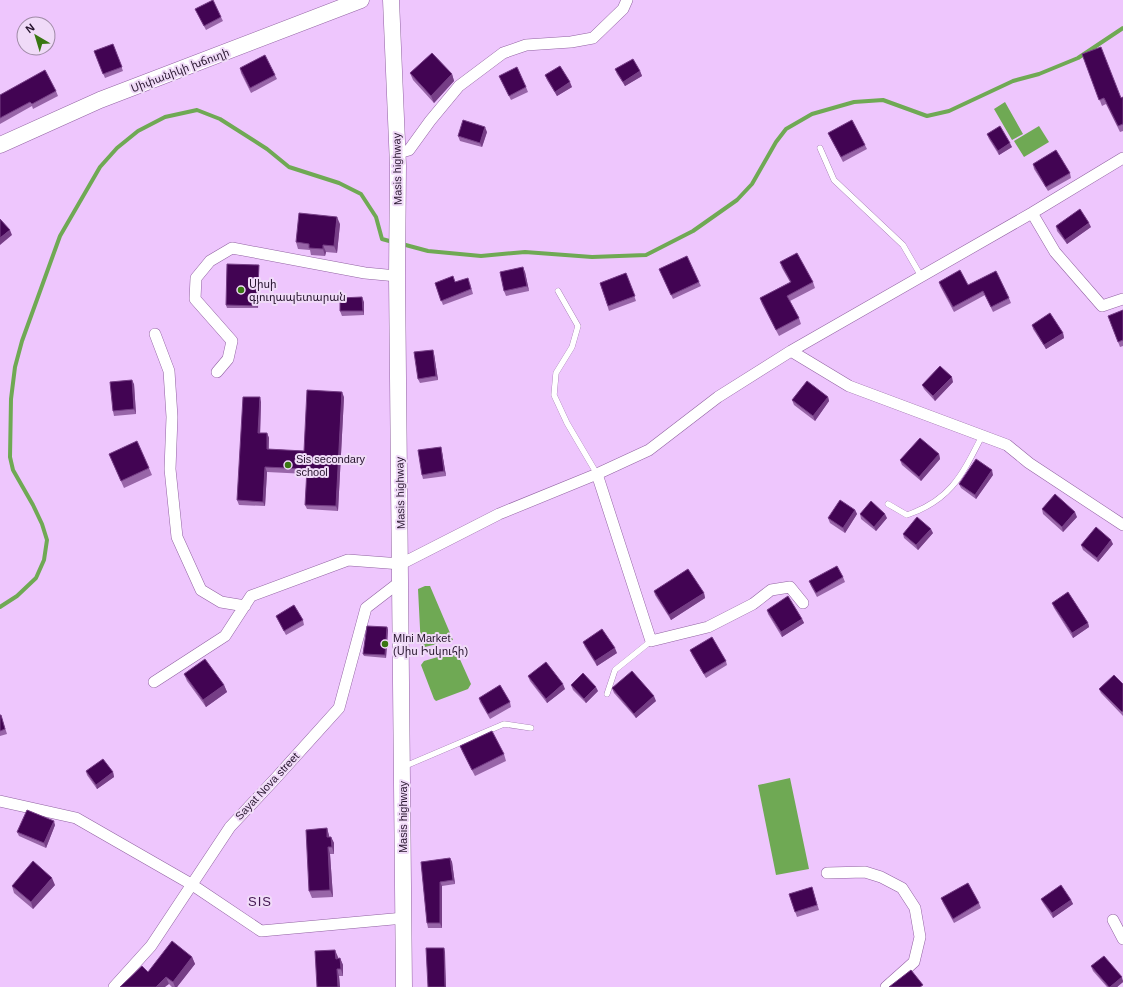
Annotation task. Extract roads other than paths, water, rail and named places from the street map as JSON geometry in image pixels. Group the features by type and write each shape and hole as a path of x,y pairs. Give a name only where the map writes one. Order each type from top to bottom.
{"main road":[{"name":"Սիփանիկի խճուղի","path":"0,145 100,100 361,0"},
{"name":"Masis highway","path":"391,0 398,160 404,987"}],"street":[{"path":"398,160 409,150 459,86 504,52 526,45 571,42 593,38 624,9 627,0"},
{"path":"154,682 225,636 252,596 348,560 401,564 499,514 597,474 649,450 718,397 791,351 1032,213 1123,158"},
{"path":"1032,213 1055,252 1102,306 1123,299"},
{"path":"216,372 228,359 232,341 196,299 196,278 210,260 232,248 365,273 398,276"},
{"path":"155,334 169,371 172,417 170,469 177,538 202,590 221,602 245,606"},
{"path":"791,351 849,386 1007,445 1029,463 1123,525"},
{"path":"597,474 650,641 708,627 753,604 771,590 790,587 803,603"},
{"name":"Sayat Nova street","path":"114,987 151,946 230,827 339,708 366,608 401,582"},
{"path":"0,801 76,818 191,884 261,930 404,918"},
{"path":"827,873 865,872 881,877 902,888 915,908 920,937 914,962 886,987"},
{"path":"1113,920 1123,939"}],"lane":[{"path":"820,148 834,180 902,245 921,276"},
{"path":"558,292 578,326 572,347 556,373 554,395 567,423 597,474"},
{"path":"888,504 907,515 924,509 940,500 965,469 982,436"},
{"path":"607,694 615,670 650,641"},
{"path":"402,767 504,724 531,728"}],"waterway":[{"path":"402,244 428,251 481,256 525,252 592,257 646,255 693,231 737,200 752,184 776,142 786,129 812,114 854,102 883,100 927,116 949,111 1013,81 1039,74 1078,58 1123,28"},
{"path":"0,607 17,596 36,578 44,560 47,540 42,524 33,505 13,470 10,457 11,399 15,367 22,341 60,236 100,167 117,148 138,131 165,117 197,110 220,119 267,149 289,167 339,183 361,194 376,217 382,239 393,242"}],"place":[{"name":"Սիսի գյուղապետարան","path":"241,290"},
{"name":"Sis secondary school","path":"288,465"},
{"name":"MIni Market (Սիս Իսկուհի)","path":"385,644"}],"district":[{"name":"SIS","path":"260,901"}]}
